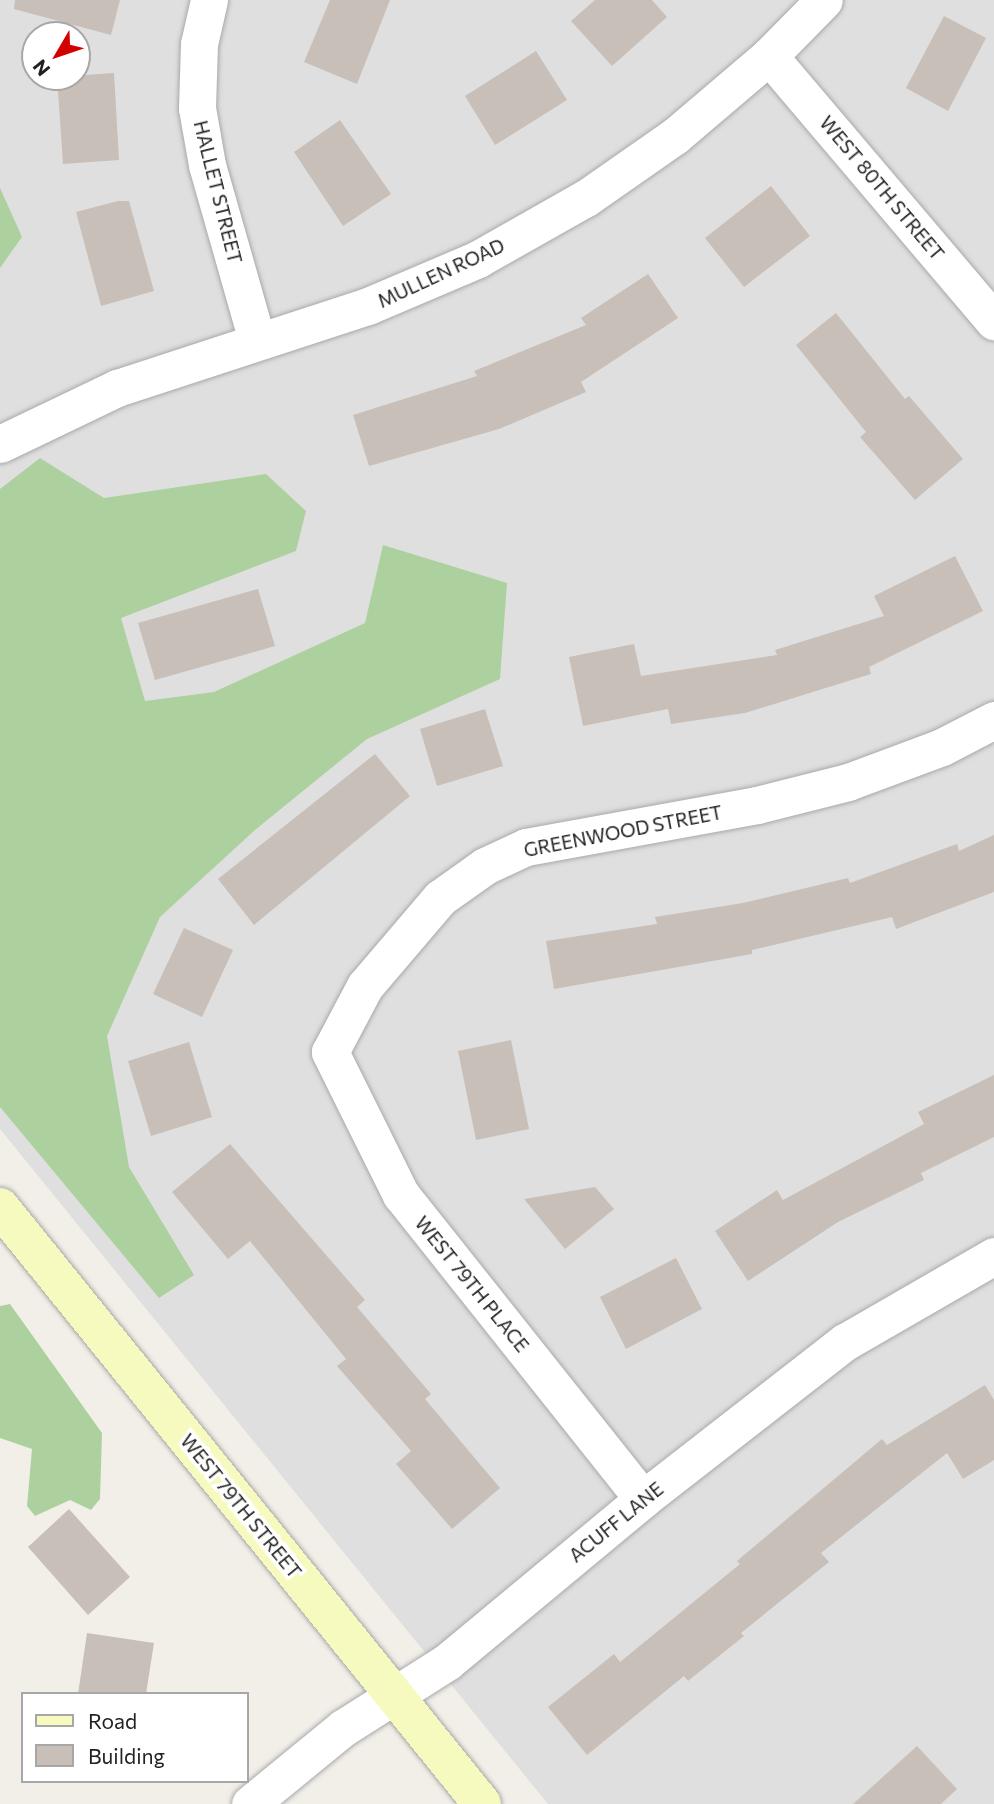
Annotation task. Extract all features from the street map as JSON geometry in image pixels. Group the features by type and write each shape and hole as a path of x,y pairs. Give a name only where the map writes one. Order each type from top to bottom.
{"street":[{"name":"HALLET STREET","path":"208,0 199,44 197,108 207,165 257,341"},
{"name":"MULLEN ROAD","path":"0,444 117,388 368,306 478,259 586,198 664,144 769,56 824,0"},
{"name":"WEST 80TH STREET","path":"769,56 994,321"},
{"name":"GREENWOOD STREET","path":"330,1052 365,986 440,898 485,866 526,848 757,805 848,782 942,747 994,720"},
{"name":"WEST 79TH PLACE","path":"330,1052 401,1195 643,1499"},
{"name":"WEST 79TH STREET","path":"0,1207 482,1804"},
{"name":"ACUFF LANE","path":"250,1804 343,1728 447,1661 643,1499 845,1342 994,1256"}],"shaded area":[{"path":"0,0 994,0 994,1804 548,1804 0,1129"}],"green space":[{"path":"0,188 22,237 0,268"},
{"path":"40,458 104,498 266,474 306,511 296,551 121,618 145,701 214,692 365,623 383,545 507,583 500,679 367,739 255,830 160,917 107,1036 129,1167 194,1275 159,1298 0,1107 0,489"},
{"path":"10,1304 102,1433 100,1499 91,1510 70,1500 35,1516 27,1506 32,1449 0,1438 0,1306"}],"building":[{"path":"15,0 120,0 111,35 91,30 91,21 59,21 14,9"},
{"path":"330,0 390,0 357,84 304,62"},
{"path":"595,0 652,0 667,17 612,66 571,21"},
{"path":"944,16 986,38 948,111 906,88"},
{"path":"536,51 567,100 495,145 465,96"},
{"path":"114,73 119,160 63,164 58,91 91,91 91,75"},
{"path":"340,120 391,194 343,226 294,152"},
{"path":"771,186 810,236 744,287 705,238"},
{"path":"118,201 129,201 154,291 101,306 76,212"},
{"path":"648,274 678,318 581,382 586,392 499,429 369,466 353,415 477,376 474,371 586,325 581,318"},
{"path":"836,313 905,399 909,396 963,459 915,500 860,437 866,432 796,345"},
{"path":"955,556 983,611 869,667 871,674 745,713 671,724 668,709 583,726 569,657 634,644 641,676 777,655 775,650 884,616 874,596"},
{"path":"258,589 275,646 155,680 138,623"},
{"path":"485,709 503,766 437,786 420,729"},
{"path":"375,754 410,796 254,925 218,879"},
{"path":"994,835 994,892 896,929 892,917 752,950 752,954 554,989 546,941 657,924 655,917 743,903 848,878 850,883 957,844 959,851"},
{"path":"184,928 233,950 202,1017 153,994"},
{"path":"511,1040 529,1129 476,1140 458,1051"},
{"path":"189,1042 212,1117 151,1136 128,1061"},
{"path":"994,1075 994,1137 921,1173 924,1180 838,1222 748,1281 715,1231 777,1190 783,1200 924,1124 918,1112"},
{"path":"230,1144 365,1300 357,1307 431,1394 425,1399 500,1488 452,1529 396,1464 411,1451 337,1366 346,1359 250,1241 228,1259 172,1192"},
{"path":"595,1187 614,1209 565,1249 524,1199"},
{"path":"676,1258 702,1309 626,1349 600,1297"},
{"path":"985,1385 994,1400 994,1460 963,1479 947,1453 821,1553 829,1562 741,1633 744,1636 688,1681 684,1676 587,1755 548,1707 614,1654 620,1662 740,1564 737,1561 882,1439 887,1445"},
{"path":"69,1509 130,1577 88,1615 28,1547"},
{"path":"87,1633 154,1643 146,1692 78,1692"},
{"path":"917,1746 957,1789 941,1804 853,1804"}]}
